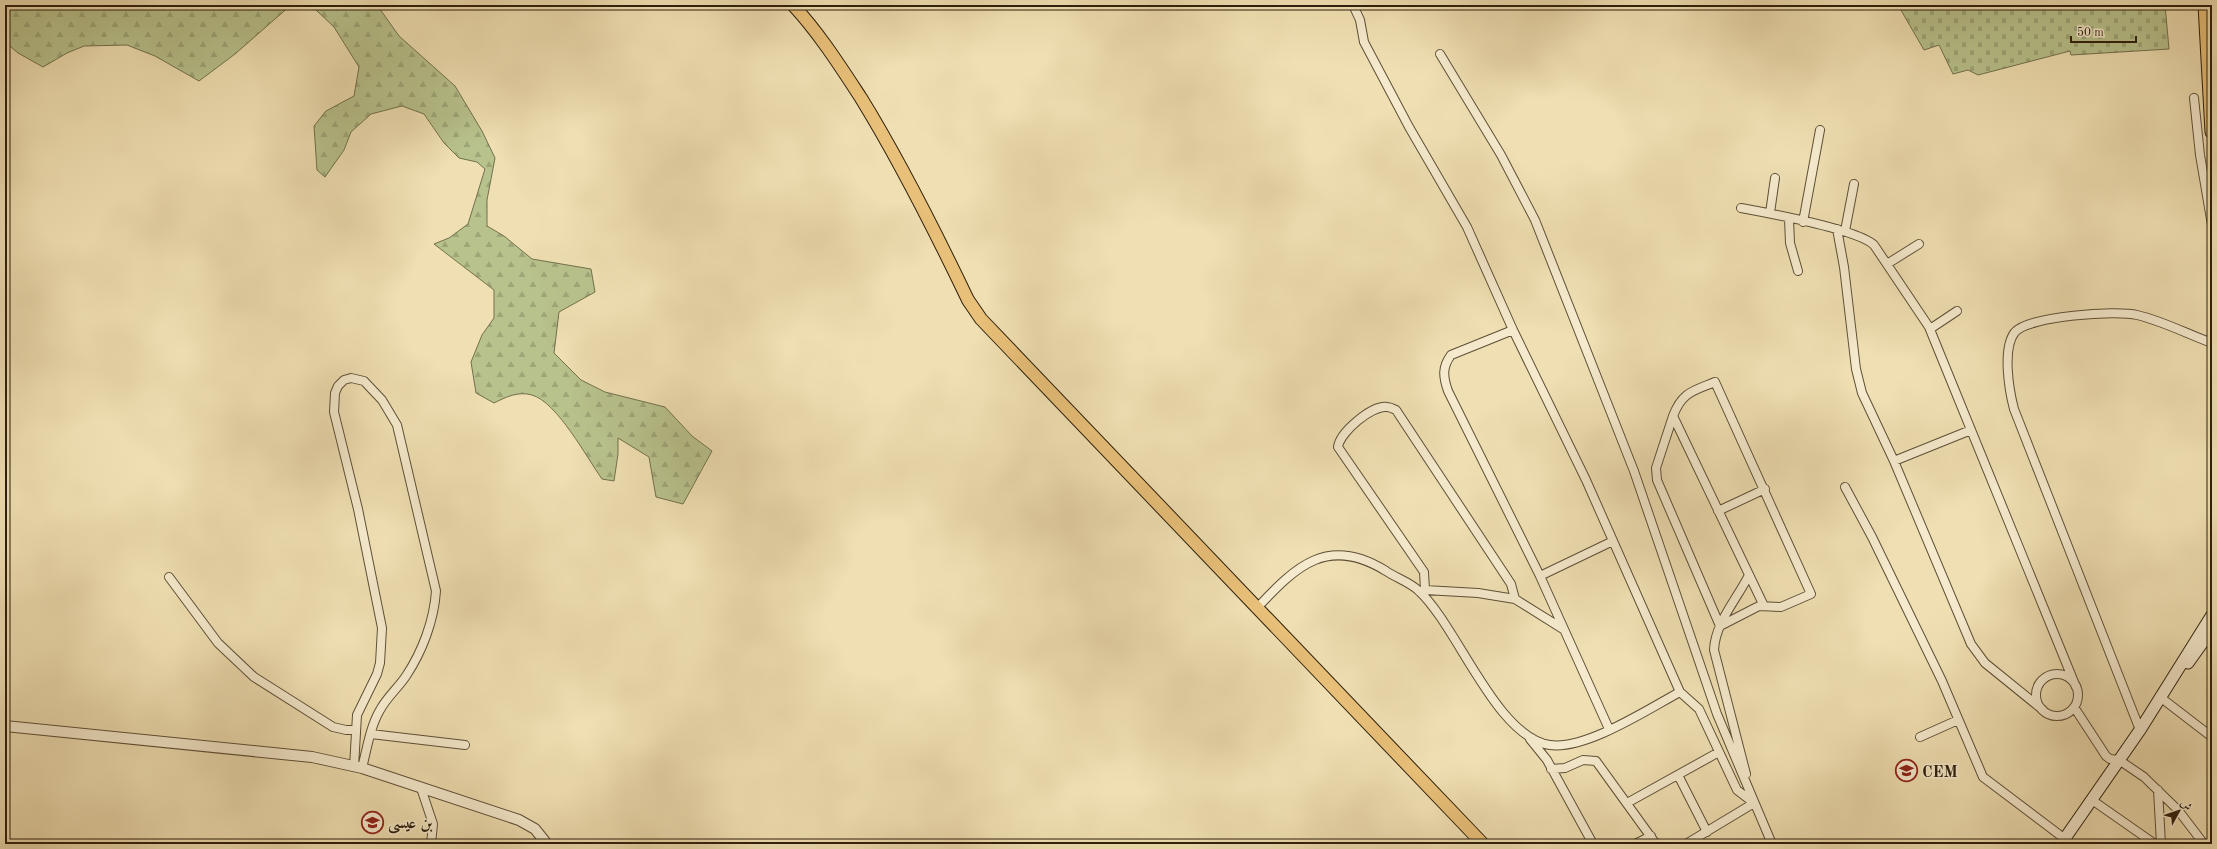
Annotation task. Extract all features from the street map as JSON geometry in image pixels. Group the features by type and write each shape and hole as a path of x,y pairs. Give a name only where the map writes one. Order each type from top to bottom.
{"highway":[{"path":"2205,5 2212,132"}],"main road":[{"path":"793,5 813,26 846,74 893,150 968,300 981,319 1483,844"},
{"path":"2063,842 2140,730 2212,615"},
{"path":"2162,694 2196,652 2212,629"}],"street":[{"path":"1353,5 1360,20 1364,42 1409,126 1460,214 1513,330 1586,480 1680,692 1699,709 1737,790 1754,803"},
{"path":"1440,54 1501,155 1535,220 1634,471 1717,714 1772,844"},
{"path":"2194,98 2200,155 2212,225"},
{"path":"1803,222 1820,130"},
{"path":"1770,213 1775,178"},
{"path":"1741,208 1770,213 1789,219 1841,230 1868,239 1887,264 1930,329 2076,687 2078,694 2074,708 2063,715 2056,716 2043,710 1985,663 1971,644 1894,462 1860,388 1841,230 1854,184"},
{"path":"1789,219 1790,243 1798,270"},
{"path":"1887,264 1919,244"},
{"path":"1930,329 1956,311"},
{"path":"2140,730 2014,409 2008,381 2008,352 2012,338 2016,331 2023,326 2037,321 2109,312 2139,315 2212,343"},
{"path":"1513,330 1452,355 1445,363 1443,376 1448,391 1540,576 1609,729"},
{"path":"351,378 364,381 371,388 392,413 397,425 436,591 436,603 422,645 405,677 387,697 378,712 358,767 355,730 357,715 378,674 382,628 358,509 334,412 335,393 338,386 344,380 351,378"},
{"path":"1715,382 1765,489 1811,594 1781,607 1759,606 1720,626 1657,480 1656,468 1677,405 1685,394 1715,382"},
{"path":"1515,599 1511,584 1396,410 1387,407 1373,410 1345,432 1339,439 1338,447 1424,572 1422,590 1501,709 1526,734 1547,760 1593,844"},
{"path":"1673,416 1764,606"},
{"path":"1894,462 1972,430"},
{"path":"1845,487 1872,537 1942,681 1986,782 2063,842"},
{"path":"1718,511 1765,489"},
{"path":"1540,576 1613,541"},
{"path":"1257,608 1295,571 1321,558 1335,555 1364,559 1422,590 1478,593 1515,599 1563,629"},
{"path":"1749,575 1720,626 1714,640 1714,650 1754,803"},
{"path":"169,577 218,643 254,677 332,727 355,730"},
{"path":"2043,710 2036,696 2041,682 2046,678 2060,675 2073,681 2076,687"},
{"path":"1526,734 1549,745 1564,745 1582,741 1609,729 1680,692"},
{"path":"2162,694 2212,737"},
{"path":"2074,708 2106,756 2110,759 2119,760 2140,774 2158,790 2190,824 2204,844"},
{"path":"1920,737 1958,720"},
{"path":"5,726 312,757 358,767 519,820 535,828 547,844"},
{"path":"371,734 465,745"},
{"path":"1627,803 1719,752"},
{"path":"1551,769 1565,768 1583,760 1596,761 1656,844"},
{"path":"1678,775 1707,832"},
{"path":"421,788 433,824 434,843"},
{"path":"2158,790 2161,844"},
{"path":"2092,800 2155,844"},
{"path":"1686,844 1754,803"},
{"path":"1635,844 1650,836"}],"green space":[{"path":"5,5 291,5 235,54 199,81 155,56 127,45 84,46 67,53 43,67 18,53 5,42"},
{"path":"291,5 377,5 399,36 455,86 482,131 495,158 487,200 487,226 504,236 532,259 591,269 595,292 559,312 554,353 581,380 605,392 665,407 692,436 712,451 683,504 656,497 649,457 618,438 618,454 614,481 602,479 571,432 561,419 542,400 532,395 517,394 494,403 476,393 471,362 482,335 494,318 494,290 434,244 449,238 468,224 485,169 477,162 459,158 444,143 424,114 402,106 371,114 351,132 344,150 325,177 317,170 314,126 326,111 354,96 359,67 334,27 315,9"},
{"path":"1898,5 2165,5 2169,49 2071,55 2070,51 1978,75 1968,70 1953,74 1939,45 1924,50"}],"place":[{"name":"CEM","path":"1906,771"},
{"name":"بن عيسى","path":"372,822"}]}
